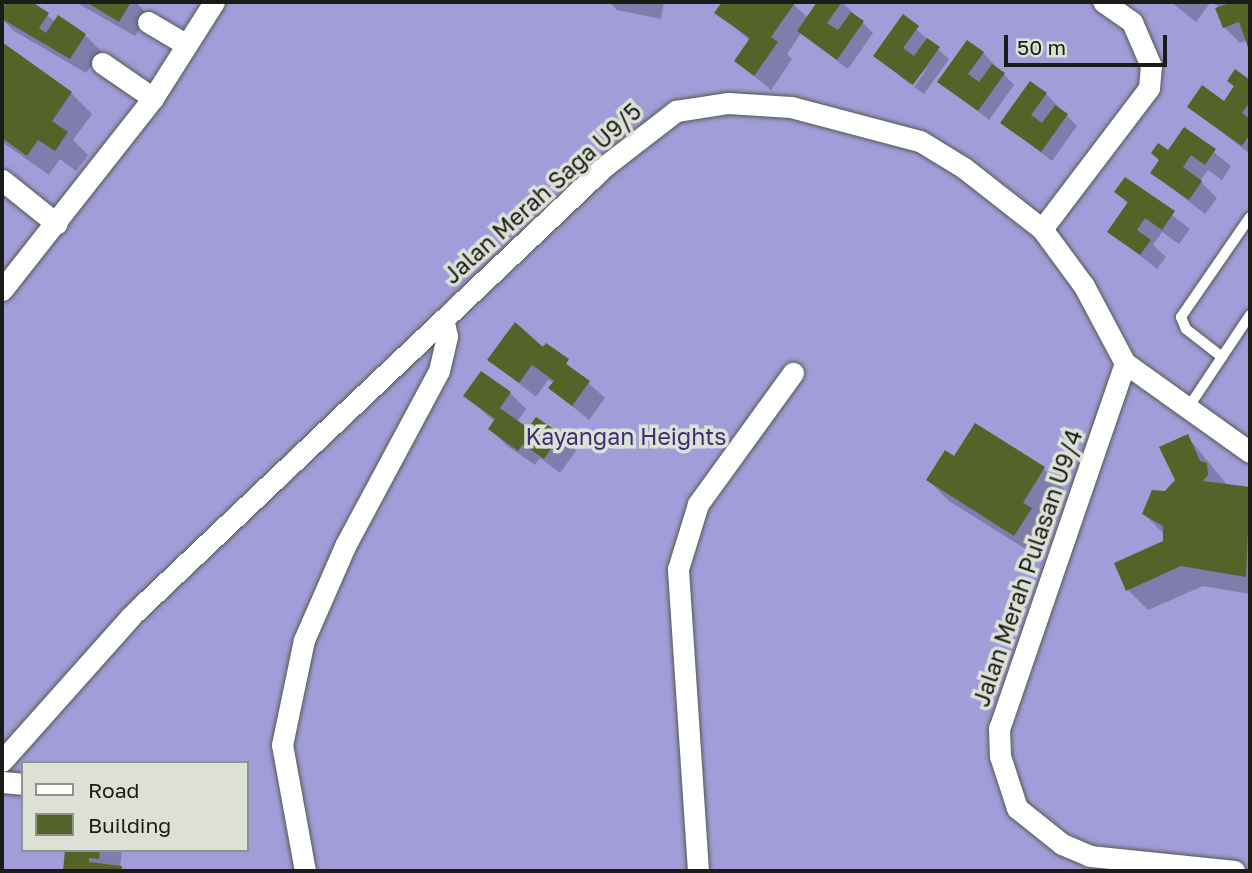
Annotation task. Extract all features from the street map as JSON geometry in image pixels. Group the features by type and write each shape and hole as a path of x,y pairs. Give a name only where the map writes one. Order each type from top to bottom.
{"street":[{"path":"2,290 57,224 153,98 215,2"},
{"path":"1042,229 1149,88 1151,66 1132,22 1103,2"},
{"path":"148,22 187,46"},
{"path":"102,63 153,98"},
{"name":"Jalan Merah Saga U9/5","path":"2,761 132,615 443,319 646,131 676,111 729,103 791,107 920,142 964,168 1042,229 1084,286 1125,363 1250,452"},
{"path":"2,180 57,224"},
{"path":"305,871 282,745 304,640 345,547 439,371 447,336 443,319"},
{"name":"Jalan Merah Pulasan U9/4","path":"1125,363 999,729 1000,756 1017,808 1062,844 1090,856 1234,871"},
{"path":"698,871 678,569 698,504 793,373"},
{"path":"2,782 21,784"}],"lane":[{"path":"1222,357 1186,329 1181,317 1250,217"},
{"path":"1188,408 1250,315"}],"green space":[{"name":"Kayangan Heights","path":"2,2 1250,2 1250,871 2,871"}],"building":[{"path":"5,2 32,2 49,13 39,28 46,33 58,15 86,34 70,59 2,19"},
{"path":"86,2 131,2 119,22"},
{"path":"722,2 795,3 771,37 778,42 754,76 734,61 750,38 714,13"},
{"path":"817,2 842,2 827,23 838,30 851,12 864,21 837,60 797,31"},
{"path":"1233,2 1250,2 1250,53 1239,22 1223,28 1215,8"},
{"path":"903,14 919,26 903,48 914,56 927,38 940,47 913,85 873,56"},
{"path":"967,40 984,52 968,74 979,82 992,64 1005,73 978,111 937,82"},
{"path":"2,42 72,92 52,121 68,132 55,151 38,140 27,156 2,138"},
{"path":"1235,69 1250,80 1250,102 1242,113 1250,119 1250,134 1242,146 1187,107 1202,85 1224,101 1234,86 1227,81"},
{"path":"1030,81 1047,93 1031,115 1042,123 1055,105 1068,114 1041,152 1000,123"},
{"path":"1184,127 1216,149 1205,165 1191,155 1183,167 1202,181 1189,200 1150,173 1159,160 1151,153 1158,143 1168,150"},
{"path":"1125,177 1175,211 1162,230 1145,218 1137,230 1151,240 1140,255 1107,232 1128,202 1114,192"},
{"path":"515,322 543,347 546,343 569,359 566,364 590,381 572,406 548,388 554,381 532,365 519,383 487,360"},
{"path":"481,371 511,392 500,408 528,428 536,417 561,434 544,459 523,444 518,451 488,429 495,419 463,396"},
{"path":"975,423 1045,467 1023,503 1032,508 1014,536 926,480 945,450 954,456"},
{"path":"1188,434 1200,461 1207,463 1208,475 1203,481 1250,487 1246,577 1181,566 1126,591 1114,563 1163,541 1163,526 1142,514 1152,490 1165,491 1175,480 1159,447"},
{"path":"65,852 100,852 99,859 89,858 89,862 122,866 121,871 63,871"}]}
